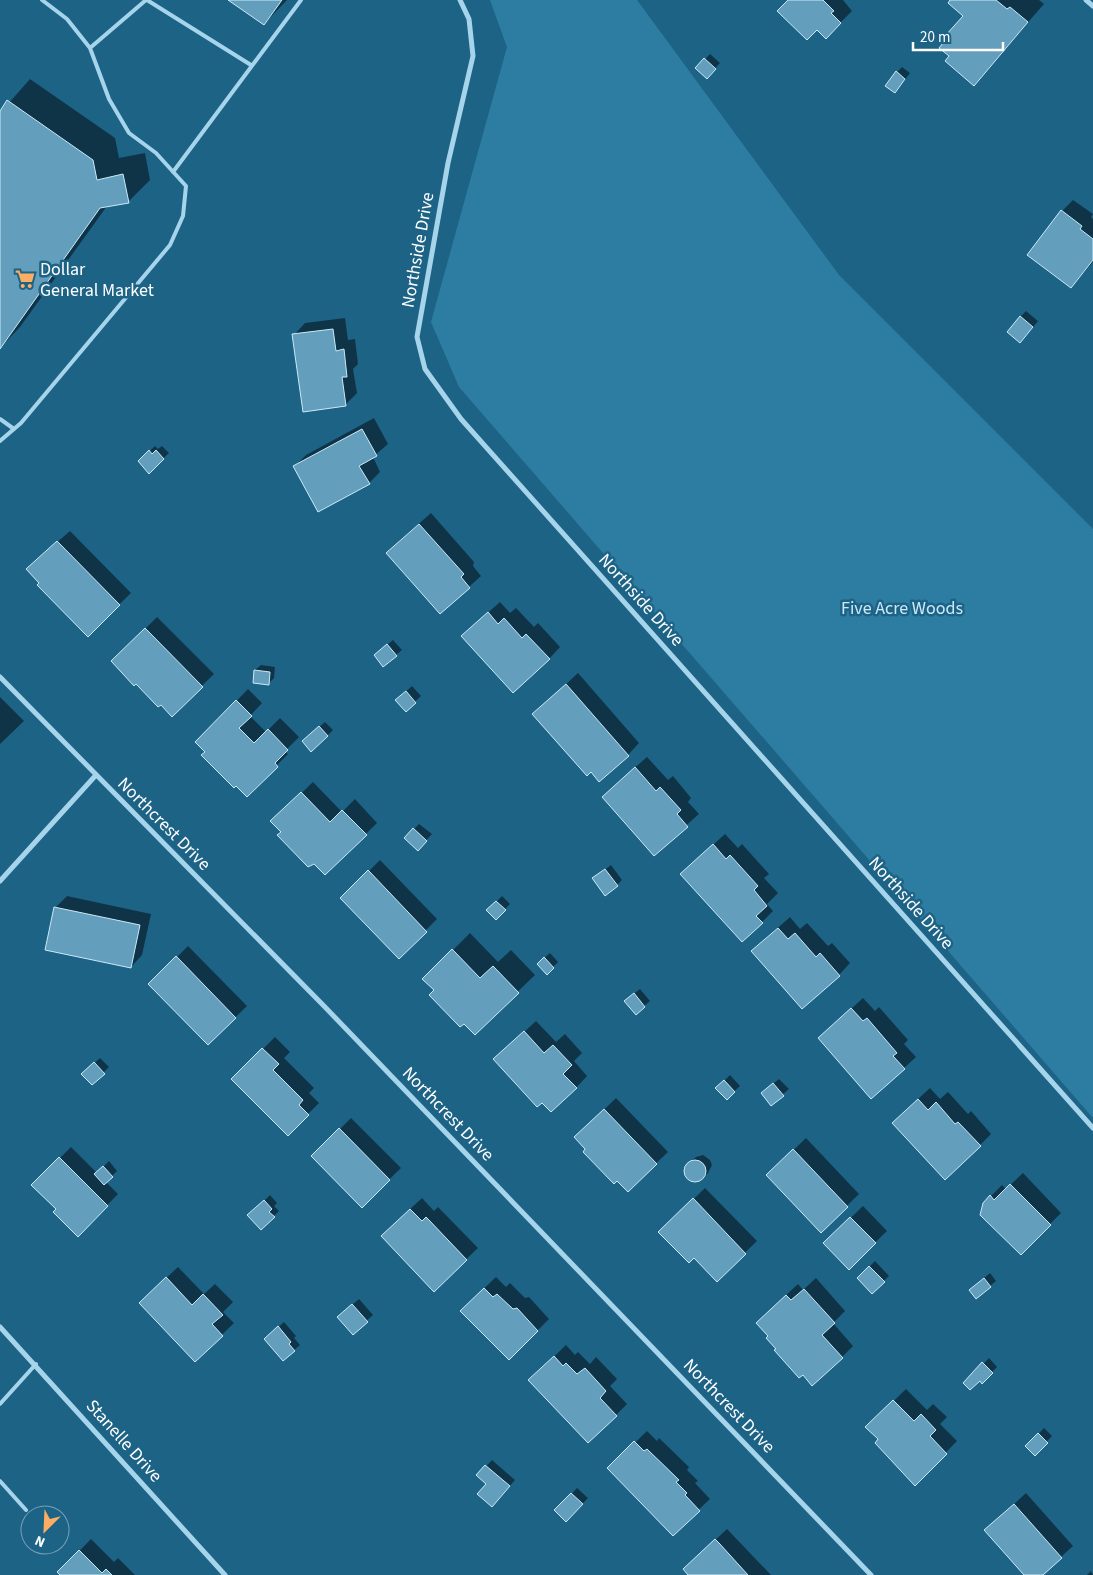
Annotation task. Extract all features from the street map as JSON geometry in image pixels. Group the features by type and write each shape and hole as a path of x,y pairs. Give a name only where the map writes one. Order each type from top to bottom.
{"street":[{"name":"Northside Drive","path":"460,0 469,19 473,56 448,163 417,337 425,369 461,419 1093,1128"},
{"path":"1086,0 1093,6"},
{"name":"Northcrest Drive","path":"0,677 324,1006 871,1575"},
{"path":"0,881 96,775"},
{"name":"Stanelle Drive","path":"0,1327 36,1364 225,1575"}],"lane":[{"path":"0,442 14,429 170,245 183,216 186,186 156,153 129,133 109,99 90,48 67,19 42,0"},
{"path":"90,48 147,0 251,65"},
{"path":"174,172 251,65 301,0"},
{"path":"0,420 14,429"},
{"path":"0,1404 36,1364"},
{"path":"0,1481 22,1505"}],"green space":[{"name":"Five Acre Woods","path":"490,0 637,0 839,275 1093,529 1093,1118 459,387 431,322 507,47"}],"building":[{"path":"228,0 282,0 264,25"},
{"path":"788,0 823,0 834,11 831,13 841,23 826,39 817,30 807,40 777,11"},
{"path":"950,0 996,0 1007,9 1010,7 1028,22 974,86 945,61 949,56 939,48 947,38 945,36 963,16 948,3"},
{"path":"704,58 716,69 707,79 695,68"},
{"path":"896,71 905,79 895,93 885,86"},
{"name":"Dollar General Market","path":"7,100 93,160 97,180 123,174 129,203 100,208 0,349 0,111"},
{"path":"1061,210 1082,226 1080,229 1093,239 1093,260 1071,288 1027,255"},
{"path":"1020,316 1033,327 1020,343 1007,332"},
{"path":"333,329 336,351 344,349 347,377 342,377 346,406 303,412 292,334"},
{"path":"362,429 377,456 359,466 370,484 318,512 293,466"},
{"path":"149,450 152,454 156,450 164,459 149,474 138,461"},
{"path":"419,524 464,574 461,577 470,588 440,614 386,553"},
{"path":"57,541 120,605 88,637 37,585 39,583 26,569"},
{"path":"488,612 498,624 504,618 522,638 526,634 550,659 513,693 461,636"},
{"path":"145,628 203,687 172,717 161,705 158,707 136,684 134,686 111,661"},
{"path":"387,644 397,656 383,667 374,655"},
{"path":"254,670 270,672 269,685 253,683"},
{"path":"566,684 629,756 599,782 591,772 587,776 532,714"},
{"path":"406,691 416,703 406,712 395,700"},
{"path":"236,700 252,716 239,728 254,743 268,729 288,750 275,763 278,767 247,797 236,786 234,788 201,755 205,752 195,742"},
{"path":"319,726 328,736 311,752 302,741"},
{"path":"635,767 656,791 660,787 681,810 677,814 688,827 654,856 602,797"},
{"path":"301,792 330,822 342,810 367,835 325,875 314,864 308,867 277,835 281,832 270,821"},
{"path":"413,828 427,841 418,851 404,838"},
{"path":"713,844 726,859 730,855 758,886 754,890 767,906 756,916 763,923 742,942 680,874"},
{"path":"605,869 618,886 605,896 592,878"},
{"path":"368,870 427,932 399,959 340,898"},
{"path":"496,901 506,910 496,920 486,910"},
{"path":"54,907 140,925 131,968 45,950"},
{"path":"778,928 788,939 795,933 816,957 820,953 840,976 802,1009 751,951"},
{"path":"452,949 480,978 493,966 519,993 475,1035 464,1024 460,1027 429,995 434,990 422,979"},
{"path":"176,956 236,1018 208,1045 148,984"},
{"path":"544,957 554,968 547,975 537,964"},
{"path":"634,993 645,1007 636,1015 624,1001"},
{"path":"851,1008 863,1021 867,1018 897,1053 893,1056 905,1069 871,1099 818,1038"},
{"path":"524,1031 544,1053 553,1045 572,1065 563,1074 577,1088 551,1112 542,1103 537,1107 493,1059"},
{"path":"262,1048 279,1064 273,1070 303,1100 299,1105 309,1115 288,1136 231,1079"},
{"path":"94,1062 105,1074 92,1085 81,1074"},
{"path":"724,1080 735,1092 727,1100 715,1088"},
{"path":"773,1083 784,1096 771,1106 761,1093"},
{"path":"918,1099 928,1110 936,1102 955,1124 958,1122 981,1146 945,1180 892,1123"},
{"path":"604,1109 657,1164 628,1192 617,1181 614,1184 583,1152 585,1149 574,1137"},
{"path":"339,1128 390,1180 362,1208 311,1156"},
{"path":"793,1149 848,1207 821,1233 766,1175"},
{"path":"59,1157 108,1206 78,1237 53,1212 56,1209 31,1185"},
{"path":"691,1160 699,1160 706,1167 706,1175 699,1182 691,1182 684,1175 684,1167"},
{"path":"103,1166 113,1177 104,1185 94,1174"},
{"path":"1010,1184 1051,1225 1021,1255 980,1215 983,1203 990,1195 994,1200"},
{"path":"693,1198 746,1254 717,1282 694,1258 689,1263 658,1232"},
{"path":"264,1200 272,1209 269,1212 275,1217 261,1230 247,1215"},
{"path":"410,1209 422,1221 426,1217 467,1260 434,1292 381,1236"},
{"path":"850,1217 876,1243 849,1270 823,1243"},
{"path":"869,1266 885,1282 872,1294 857,1278"},
{"path":"166,1277 192,1305 203,1294 223,1315 212,1324 223,1336 195,1362 139,1303"},
{"path":"984,1278 991,1287 976,1299 969,1290"},
{"path":"484,1288 493,1297 497,1294 513,1309 517,1308 538,1331 509,1360 460,1311"},
{"path":"804,1289 835,1323 822,1335 843,1358 812,1386 803,1375 799,1378 774,1350 776,1349 766,1338 768,1336 756,1323 786,1295 791,1300"},
{"path":"352,1304 368,1322 353,1335 337,1317"},
{"path":"278,1326 291,1342 289,1344 295,1351 283,1361 264,1339"},
{"path":"554,1356 563,1366 566,1363 577,1374 585,1368 606,1391 600,1398 617,1416 588,1443 528,1380"},
{"path":"982,1362 993,1373 982,1384 980,1381 970,1390 963,1383"},
{"path":"893,1400 914,1421 921,1414 936,1430 930,1436 947,1454 915,1486 875,1443 878,1439 865,1427"},
{"path":"1038,1433 1048,1443 1035,1456 1025,1446"},
{"path":"634,1441 644,1451 647,1449 679,1480 676,1482 700,1511 673,1536 607,1468"},
{"path":"485,1465 510,1486 492,1507 477,1494 486,1484 476,1475"},
{"path":"571,1493 583,1504 566,1522 554,1510"},
{"path":"1014,1504 1062,1558 1043,1575 1024,1575 984,1530"},
{"path":"715,1539 748,1575 688,1575 683,1569"},
{"path":"79,1550 102,1573 106,1569 112,1575 60,1575 57,1572"}],"place":[{"name":"Dollar General Market","path":"25,279"}]}
